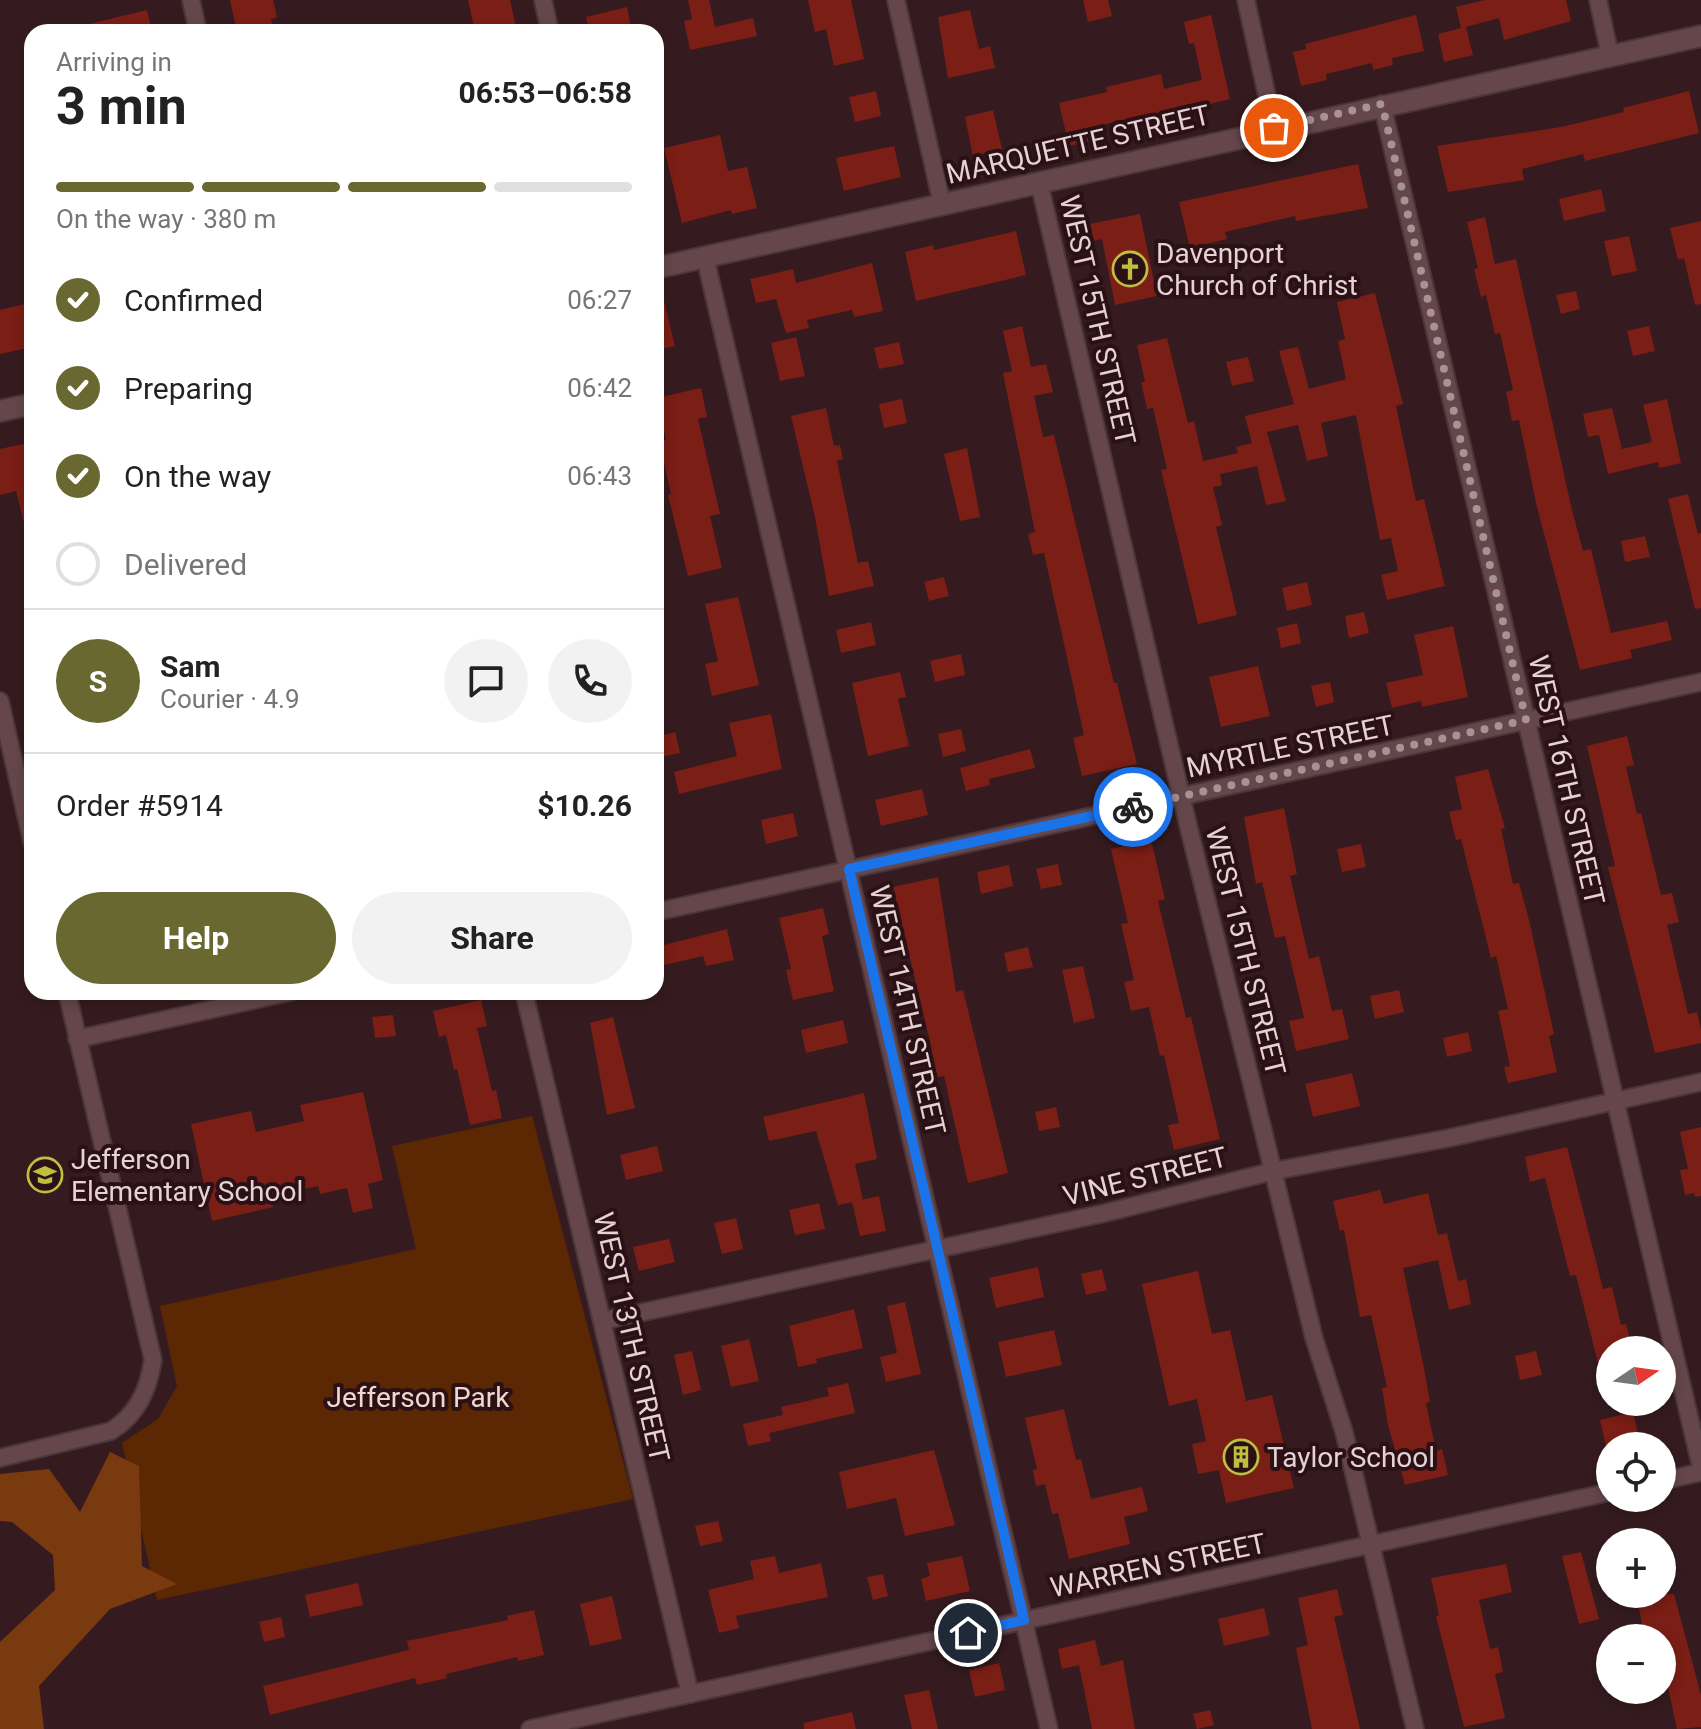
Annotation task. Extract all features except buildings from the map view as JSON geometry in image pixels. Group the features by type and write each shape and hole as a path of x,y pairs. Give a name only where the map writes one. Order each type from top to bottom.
{"street":[{"path":"191,0 196,24"},
{"path":"543,0 548,24"},
{"path":"896,0 942,204"},
{"path":"1246,0 1274,128"},
{"path":"1598,0 1610,55"},
{"name":"MARQUETTE STREET","path":"664,266 1382,104 1701,36"},
{"name":"WEST 16TH STREET","path":"1382,104 1701,1470"},
{"name":"WEST 15TH STREET","path":"1039,182 1181,796 1314,1338 1344,1432 1415,1729"},
{"name":"WEST 14TH STREET","path":"705,257 1049,1729"},
{"path":"0,411 24,406"},
{"name":"MYRTLE STREET","path":"664,910 1701,682"},
{"path":"0,701 24,807"},
{"path":"0,1458 111,1431 132,1413 149,1387 153,1360 69,1000"},
{"path":"77,1039 254,1000"},
{"name":"WEST 13TH STREET","path":"526,1000 690,1694"},
{"name":"VINE STREET","path":"602,1321 938,1250 1274,1171 1701,1082"},
{"path":"1676,1477 1701,1470"},
{"name":"WARREN STREET","path":"530,1729 1596,1495"}],"green space":[{"name":"Jefferson Park","path":"532,1116 633,1499 157,1600 122,1443 158,1419 177,1386 160,1306 416,1249 392,1146"}],"shaded area":[{"path":"110,1452 139,1466 142,1566 177,1584 110,1609 39,1686 44,1729 0,1729 0,1642 55,1590 53,1555 12,1522 0,1521 0,1474 49,1469 80,1512"}],"way so far":[{"path":"1133,807 1526,720 1382,104 1274,128"}],"place":[{"name":"Davenport Church of Christ","path":"1130,269"},
{"name":"Jefferson Elementary School","path":"45,1175"},
{"name":"Taylor School","path":"1241,1457"}],"route":[{"path":"968,1633 1024,1620 849,869 1133,807"}]}
